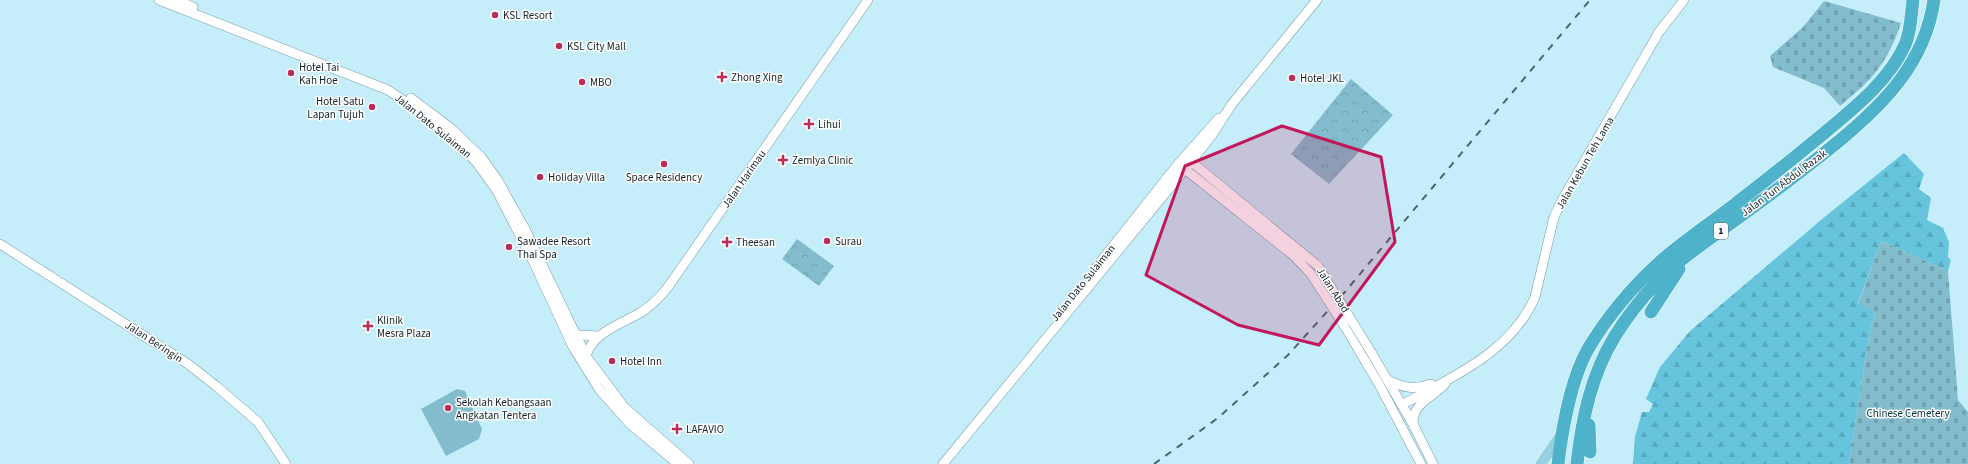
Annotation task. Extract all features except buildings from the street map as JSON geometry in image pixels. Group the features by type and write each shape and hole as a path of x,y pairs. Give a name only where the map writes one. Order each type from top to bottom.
{"highway":[{"name":"Jalan Tun Abdul Razak","path":"1558,464 1562,433 1577,377 1588,350 1629,294 1662,260 1783,166 1871,92 1892,66 1908,38 1913,0"},
{"name":"Jalan Tun Abdul Razak","path":"1577,464 1586,410 1596,373 1615,336 1634,310 1656,283 1694,250 1802,172 1872,113 1894,88 1911,63 1925,36 1934,0"},
{"path":"1651,312 1675,275 1694,250"},
{"path":"1590,452 1589,436 1596,373"}],"main road":[{"path":"1541,464 1562,433"}],"street":[{"name":"Jalan Dato Sulaiman","path":"159,0 388,90 410,105 460,145 477,163 497,191 533,261 573,347 599,389 629,423 678,464"},
{"name":"Jalan Dato Sulaiman","path":"176,0 382,82 414,100 452,129 482,158 497,179 525,229 586,356 624,407 689,464"},
{"name":"Jalan Harimau","path":"586,356 591,344 599,336 645,310 668,287 868,0"},
{"name":"Jalan Dato Sulaiman","path":"943,464 1188,159 1212,135 1232,104 1317,0"},
{"name":"Jalan Kebun Teh Lama","path":"1402,404 1479,361 1502,344 1513,333 1530,309 1535,298 1554,217 1561,202 1659,32 1684,0"},
{"name":"Jalan Abad","path":"1188,159 1318,266 1402,404 1433,464"},
{"name":"Jalan Dato Sulaiman","path":"936,464 1182,167"},
{"path":"1182,167 1294,256 1311,274 1344,325 1380,386 1421,464"},
{"name":"Jalan Beringin","path":"0,244 188,364 258,422 286,464"},
{"path":"573,331 578,335 599,336"},
{"path":"1413,424 1413,415 1418,406 1438,392 1451,377"},
{"name":"Jalan Kebun Teh Lama","path":"1387,379 1397,385 1411,388 1421,388 1451,377"},
{"path":"1380,386 1387,390 1396,401 1402,404"}],"highlighted area":[{"path":"1282,126 1381,157 1395,242 1319,345 1238,325 1146,275 1185,166"}],"green space":[{"path":"1824,1 1901,23 1896,37 1878,70 1840,106 1824,88 1773,67 1770,56 1803,27"},
{"path":"1351,79 1393,115 1329,184 1291,154"},
{"path":"1904,153 1924,174 1919,189 1931,198 1927,220 1943,228 1949,242 1948,257 1951,260 1948,271 1881,241 1858,303 1875,311 1866,352 1849,464 1633,464 1635,437 1642,412 1649,412 1653,404 1646,399 1660,367 1690,331 1827,215"},
{"path":"797,239 834,266 819,286 782,259"},
{"name":"Chinese Cemetery","path":"1881,241 1948,271 1958,400 1968,412 1968,464 1849,464 1866,352 1875,311 1858,304"},
{"path":"457,389 465,391 482,429 479,439 446,456 421,409"}],"railway":[{"path":"1154,464 1218,418 1288,355 1344,293 1590,0"}],"place":[{"name":"KSL Resort","path":"495,15"},
{"name":"KSL City Mall","path":"559,46"},
{"name":"Hotel Tai Kah Hoe","path":"291,73"},
{"name":"Zhong Xing","path":"722,77"},
{"name":"Hotel JKL","path":"1292,78"},
{"name":"MBO","path":"582,82"},
{"name":"Hotel Satu Lapan Tujuh","path":"372,107"},
{"name":"Lihui","path":"809,124"},
{"name":"Zemlya Clinic","path":"783,160"},
{"name":"Space Residency","path":"664,164"},
{"name":"Holiday Villa","path":"540,177"},
{"name":"Surau","path":"827,241"},
{"name":"Theesan","path":"727,242"},
{"name":"Sawadee Resort Thai Spa","path":"509,247"},
{"name":"Klinik Mesra Plaza","path":"368,326"},
{"name":"Hotel Inn","path":"612,361"},
{"name":"Sekolah Kebangsaan Angkatan Tentera","path":"448,408"},
{"name":"LAFAVIO","path":"677,429"}]}
